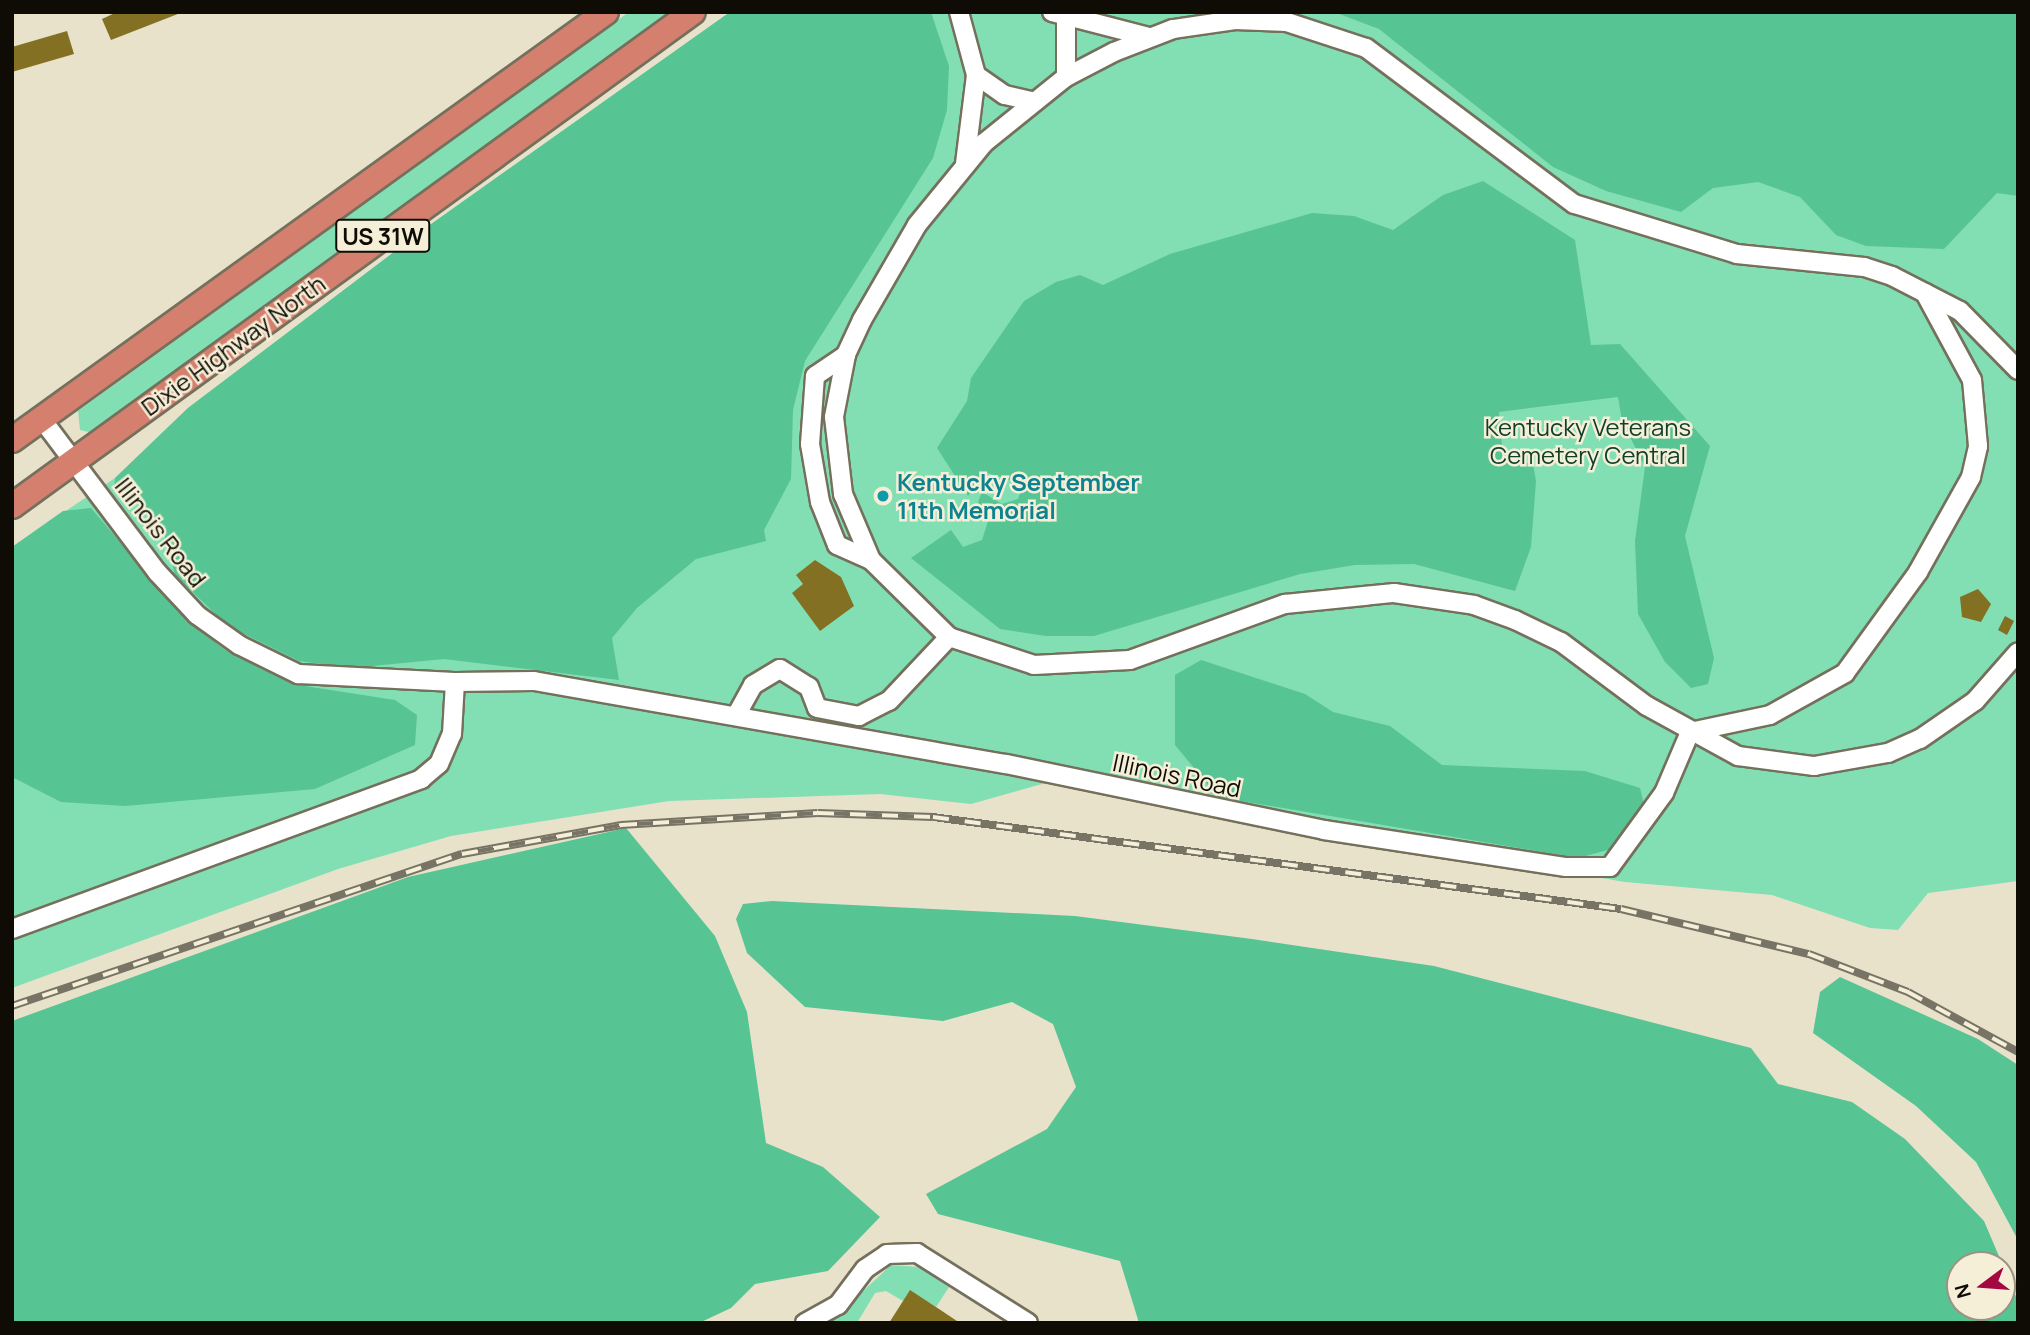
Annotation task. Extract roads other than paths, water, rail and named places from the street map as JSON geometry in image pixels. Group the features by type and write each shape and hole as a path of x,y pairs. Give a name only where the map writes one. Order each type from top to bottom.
{"highway":[{"name":"US 31W","path":"12,440 606,12"},
{"name":"Dixie Highway North","path":"12,506 694,12"}],"street":[{"path":"959,12 976,75 965,163"},
{"path":"1066,77 1059,16 1149,37"},
{"path":"871,560 843,494 836,458 834,417 846,355 917,225 965,163 1032,101 1066,77 1149,37 1235,20 1328,32 1408,77 1486,143 1574,204 1665,236 1737,254 1864,267 1925,291 1960,311 2018,370"},
{"path":"976,75 1005,95 1032,101"},
{"path":"1690,732 1770,715 1811,698 1845,673 1919,572 1971,477 1978,446 1972,380 1925,291"},
{"path":"846,355 815,376 810,444 820,502 837,545 871,560 949,637 1034,664 1079,666 1130,660 1285,604 1394,593 1474,605 1516,620 1561,642 1690,732 1738,756 1778,764 1853,762 1888,753 1948,722 2018,652"},
{"name":"lllinois Road","path":"41,418 158,572 197,615 239,645 298,674 455,682 534,681 737,714"},
{"path":"737,714 752,685 780,669 809,687 817,708 859,716 889,701 949,637"},
{"path":"12,929 421,779 439,764 452,734 455,682"},
{"name":"Illinois Road","path":"737,714 1324,830 1566,867 1610,867 1664,793 1690,732"},
{"path":"805,1323 838,1304 865,1269 887,1254 917,1254 1028,1323"}],"railway":[{"path":"12,1006 462,854 621,825 818,813 933,817 1621,909 1809,954 1908,992 2018,1052"}],"place":[{"name":"Kentucky September 11th Memorial","path":"883,496"}],"park label":[{"name":"Kentucky Veterans Cemetery Central","path":"1588,441"}]}
